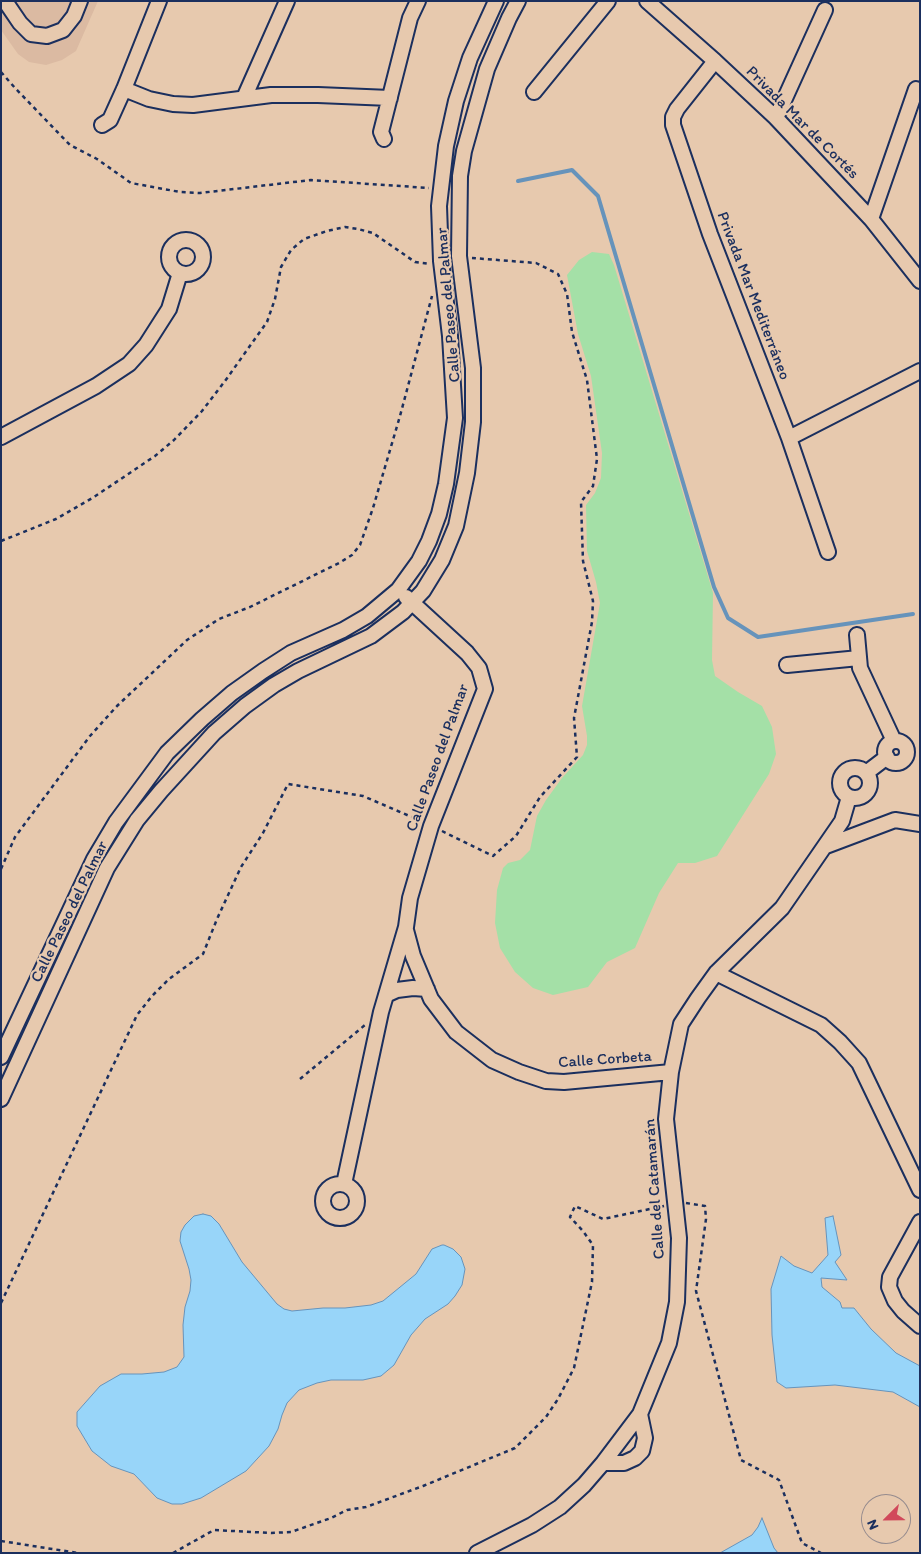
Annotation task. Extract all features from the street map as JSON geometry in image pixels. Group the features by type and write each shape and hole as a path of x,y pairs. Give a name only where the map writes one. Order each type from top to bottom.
{"street":[{"path":"5,1 20,23 31,34 48,36 63,30 74,16 80,1"},
{"path":"102,125 110,120 124,90 159,1"},
{"path":"244,98 287,1"},
{"name":"Calle Paseo del Palmar","path":"1,1057 94,859 116,822 166,753 232,693 263,671 291,654 343,630 367,616 398,590 419,561 429,541 439,514 452,448 455,418 439,206 446,146 456,101 470,58 496,1"},
{"name":"Calle Paseo del Palmar","path":"1,1099 107,868 137,820 160,791 214,733 245,706 282,680 371,636 403,612 423,591 442,560 456,526 468,472 473,422 473,368 459,256 460,176 464,151 487,69 518,1"},
{"path":"534,92 608,1"},
{"name":"Privada Mar de Cortés","path":"647,1 776,118 871,219 920,281"},
{"path":"384,139 380,132 413,4"},
{"path":"776,118 825,10"},
{"name":"Privada Mar Mediterráneo","path":"715,61 677,109 673,116 673,125 710,234 789,438 828,552"},
{"path":"871,219 916,89"},
{"path":"124,90 149,99 173,104 205,104 271,95 390,98"},
{"path":"446,146 464,151"},
{"path":"439,206 459,206"},
{"path":"1,437 96,386 129,364 146,344 169,310 180,273"},
{"path":"789,438 920,371"},
{"name":"Calle Paseo del Palmar","path":"344,1184 386,995 406,927 410,898 431,826 485,688 479,668 467,653 398,590"},
{"path":"857,635 860,668 894,741 903,743 907,750 902,761 894,762 887,757 866,773"},
{"path":"787,666 859,658"},
{"path":"850,768 859,768 866,773 870,785 866,794 858,798 849,797 842,791 840,782 842,774 850,768"},
{"name":"Calle del Catamarán","path":"477,1553 532,1525 560,1507 604,1463 640,1414 669,1343 677,1302 679,1238 666,1119 671,1072 681,1024 716,973 782,908 842,821 849,797"},
{"path":"826,846 895,820 920,824"},
{"name":"Calle Corbeta","path":"406,927 413,956 431,999 456,1032 492,1060 546,1081 564,1082 671,1072"},
{"path":"716,973 821,1026 859,1062 920,1190"},
{"path":"386,995 397,990 427,989"},
{"path":"920,1222 890,1277 888,1287 903,1311 920,1326"},
{"path":"604,1463 624,1463 635,1458 642,1451 645,1438 640,1414"}],"path":[{"path":"1,72 70,145 97,160 131,184 180,192 200,193 311,180 441,188"},
{"path":"1,541 56,519 94,497 155,456 174,440 202,410 225,381 267,322 276,299 281,267 291,250 304,239 344,227 358,229 373,233 415,262 430,264 442,261"},
{"path":"1,1303 137,1015 169,979 203,954 241,867 263,833 288,784 363,796 493,856 516,836 540,797 577,757 574,718 592,622 593,601 583,561 581,502 593,486 597,459 587,380 572,332 567,294 558,274 536,264 459,256"},
{"path":"1,869 14,837 90,736 117,706 188,640 219,619 339,563 352,555 360,545 376,499 434,289"},
{"path":"300,1079 382,1012"},
{"path":"173,1553 214,1530 271,1533 291,1532 331,1518 347,1510 366,1507 423,1486 514,1448 546,1417 574,1368 592,1282 593,1246 584,1231 570,1217 575,1206 603,1219 676,1204 691,1203 705,1206 706,1219 696,1291 741,1460 779,1480 802,1543 821,1553"},
{"path":"1,1541 78,1553"}],"shaded area":[{"path":"1,1 98,1 76,51 62,60 46,65 29,62 18,54 1,30"}],"green space":[{"path":"592,252 609,254 614,265 713,593 712,660 715,676 762,706 772,727 776,754 769,774 717,856 695,863 678,863 659,893 635,948 607,962 588,987 553,995 533,988 515,972 500,948 495,923 497,890 503,868 508,863 520,860 530,850 537,816 562,778 583,755 587,745 582,706 600,603 587,551 586,505 595,493 601,478 602,453 591,376 578,334 567,275 579,260"}],"water":[{"path":"203,1214 211,1216 219,1224 242,1262 277,1304 284,1309 292,1311 345,1308 371,1305 383,1301 416,1274 432,1249 442,1245 453,1249 461,1257 465,1269 462,1285 455,1296 448,1304 425,1319 411,1335 394,1365 381,1376 363,1380 331,1380 299,1390 287,1403 278,1429 269,1446 246,1471 201,1498 182,1504 172,1504 157,1498 134,1474 111,1466 92,1451 77,1426 77,1412 100,1386 121,1374 164,1372 177,1367 184,1357 183,1325 191,1280 180,1241 181,1232 194,1216"},
{"path":"833,1216 841,1255 835,1262 847,1280 821,1278 822,1287 840,1302 842,1308 854,1308 871,1329 896,1353 920,1366 920,1407 893,1392 835,1385 786,1388 777,1382 772,1335 771,1289 781,1256 794,1266 812,1273 828,1255 825,1218"},
{"path":"762,1518 774,1548 778,1553 720,1553 752,1535"}],"waterway":[{"path":"518,181 572,170 598,196 714,587 728,618 758,637 913,614"}]}
